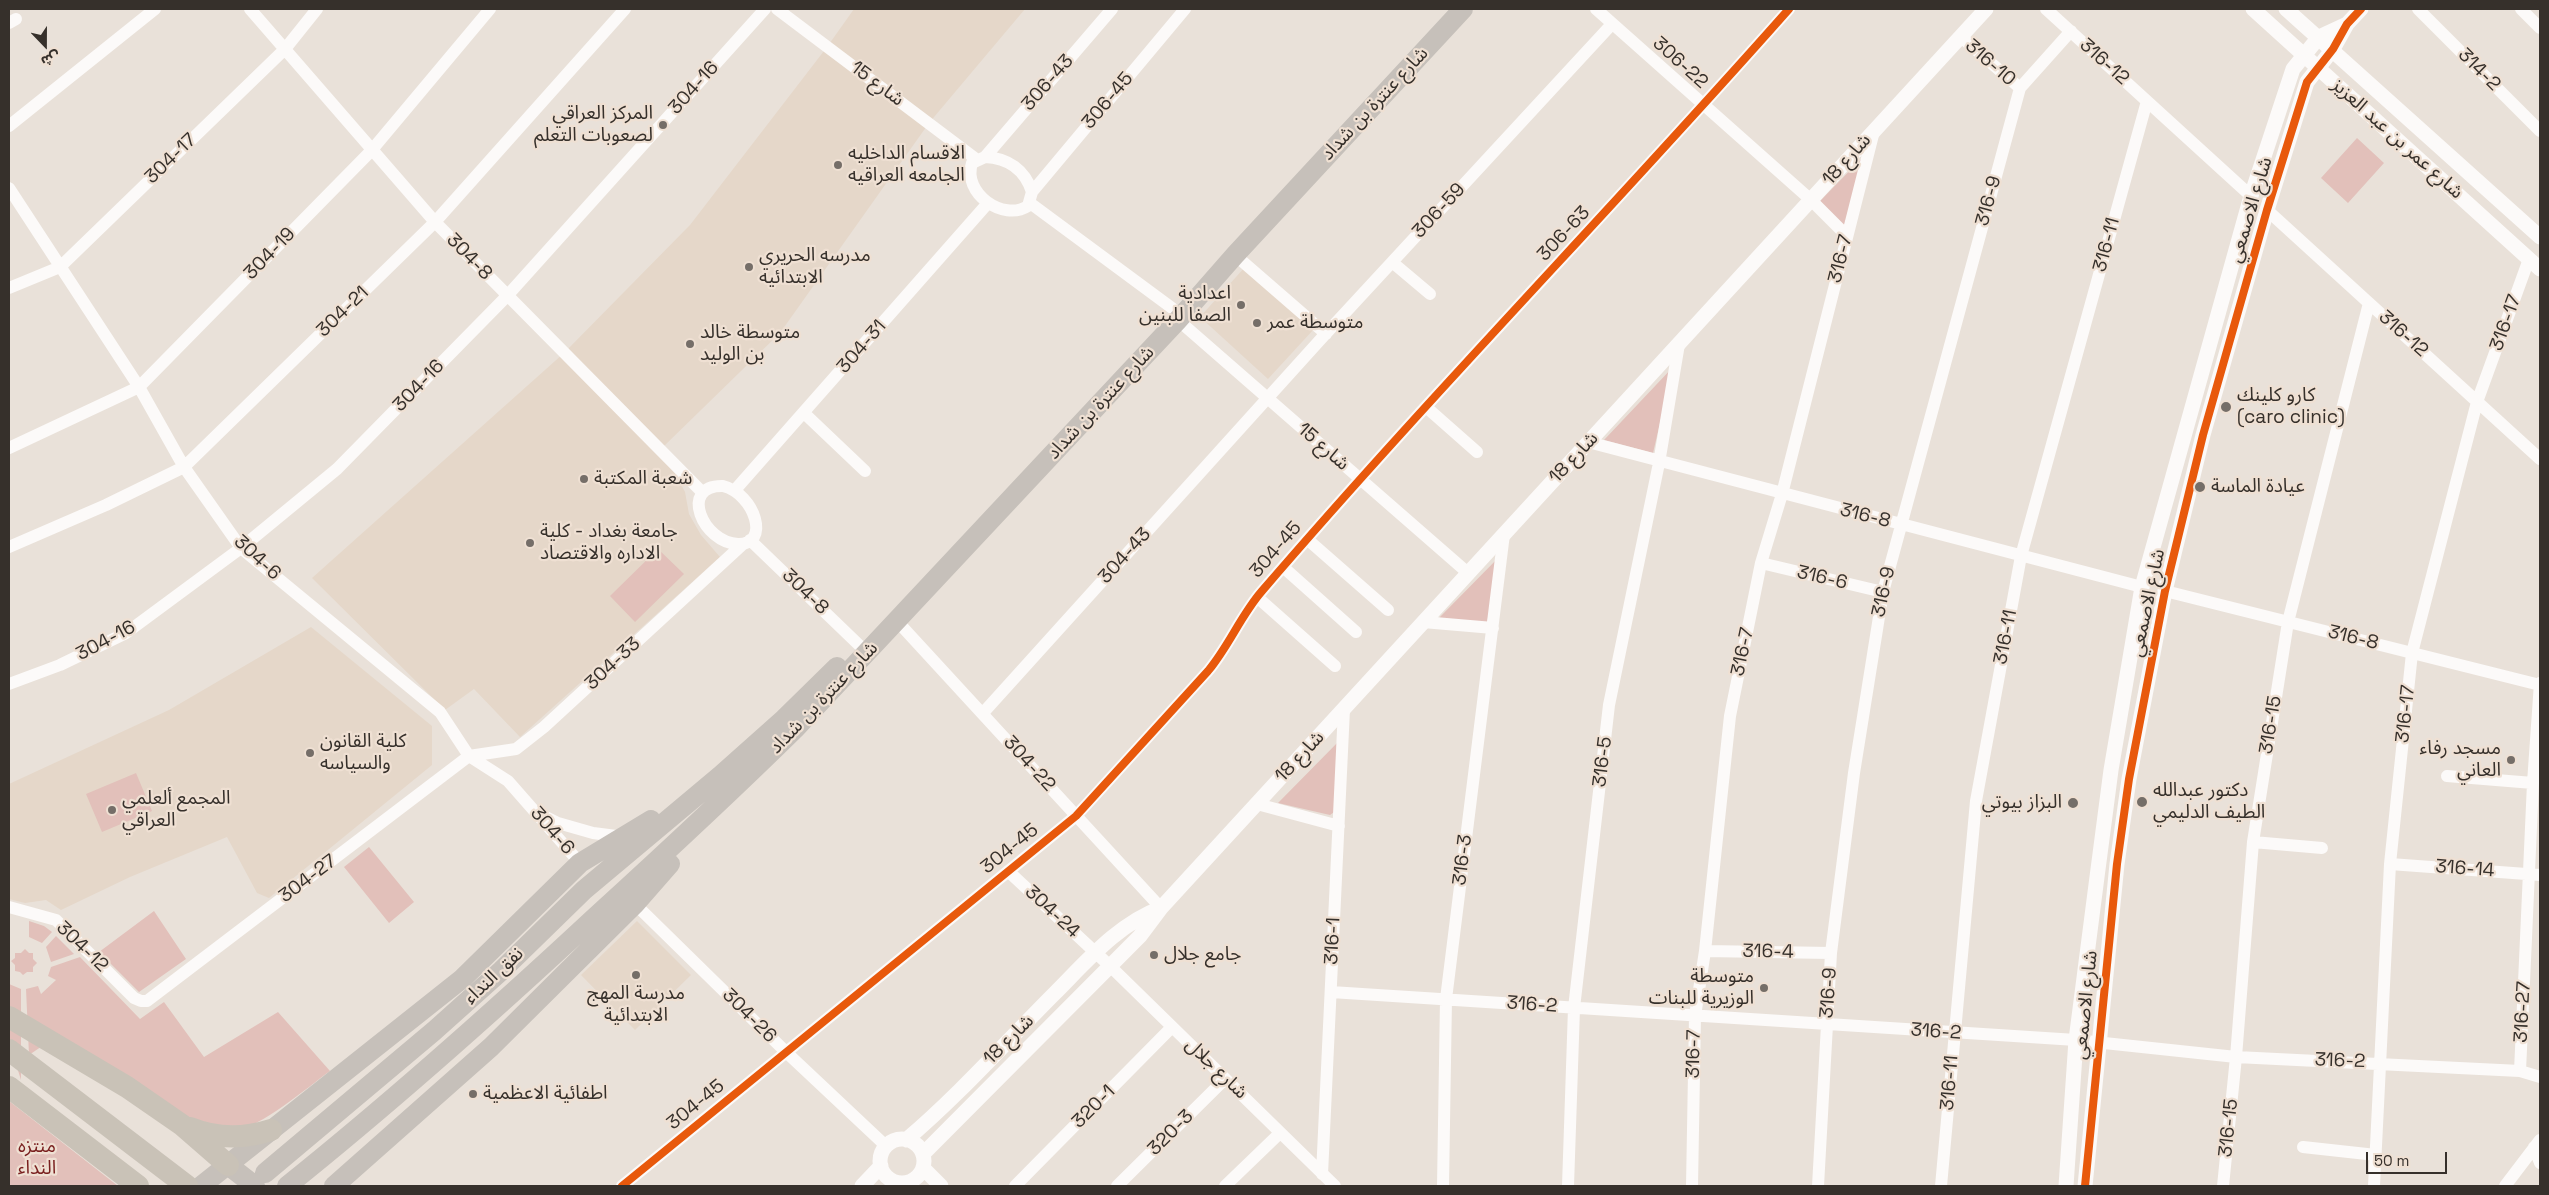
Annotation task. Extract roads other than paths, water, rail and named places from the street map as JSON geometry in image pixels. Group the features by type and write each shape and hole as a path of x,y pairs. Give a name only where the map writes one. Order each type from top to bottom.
{"highway":[{"path":"9,1017 127,1087 182,1125 248,1176"},
{"path":"9,1050 187,1186"},
{"path":"9,1087 138,1186"},
{"path":"182,1125 206,1134 231,1138 256,1135 271,1130"}],"main road":[{"name":"شارع عنترة بن شداد","path":"727,783 818,706 1175,314 1447,9"},
{"name":"شارع عنترة بن شداد","path":"727,783 784,719 859,645 1175,314 1235,254 1463,9"},
{"path":"201,1186 248,1176 271,1130 463,978 580,863 624,837 727,783"},
{"path":"336,1185 491,1047 635,904 727,783"},
{"name":"نفق النداء","path":"248,1176 434,1031 501,971 584,890 727,783"},
{"name":"نفق النداء","path":"287,1186 461,1040 727,783"}],"street":[{"path":"9,126 155,9"},
{"name":"304-8","path":"250,9 371,151 435,222 702,492"},
{"name":"304-17","path":"9,288 60,267 285,49 317,9"},
{"name":"304-19","path":"9,448 139,387 371,151 490,9"},
{"name":"304-21","path":"9,547 106,505 184,467 435,222 625,9"},
{"name":"304-16","path":"9,684 60,665 126,633 241,548 337,469 507,296 765,9"},
{"name":"شارع 15","path":"777,9 981,158 1000,158 1016,167 1029,184 1031,198 1175,314 1468,573"},
{"name":"306-43","path":"981,158 1112,9"},
{"name":"306-45","path":"1031,198 1185,9"},
{"name":"306-22","path":"1596,9 1811,200 1847,236"},
{"name":"306-63","path":"1360,479 1704,106 1789,9"},
{"name":"شارع 18","path":"923,1161 1148,927 1161,908 1986,9"},
{"name":"316-12","path":"2046,9 2251,196"},
{"name":"شارع عمر بن عبد العزيز","path":"2253,9 2540,270"},
{"name":"شارع عمر بن عبد العزيز","path":"2286,9 2539,230"},
{"path":"2319,37 2347,24 2361,9"},
{"name":"314-2","path":"2418,9 2540,131"},
{"path":"2521,9 2540,28"},
{"name":"306-59","path":"1268,398 1612,24"},
{"name":"شارع الاصمعي","path":"2084,1186 2128,779 2165,591 2203,435 2267,210 2307,82 2333,49 2347,24"},
{"name":"316-9","path":"1818,1186 1831,953 1854,773 1883,592 2020,88 2070,31"},
{"name":"316-10","path":"1960,37 2020,88"},
{"name":"شارع الاصمعي","path":"2066,1186 2076,1040 2111,770 2142,586 2251,196 2293,69 2303,54 2319,37"},
{"name":"316-11","path":"1941,1186 1976,801 2022,556 2147,101"},
{"name":"316-7","path":"1692,1186 1695,1016 1705,951 1730,716 1761,564 1782,494 1874,131"},
{"path":"981,158 970,170 971,182 988,203 1014,211 1022,210 1031,198"},
{"name":"304-6","path":"9,188 139,387 184,467 241,548 440,712 469,756 508,781 580,863"},
{"name":"304-31","path":"736,490 988,203"},
{"name":"316-12","path":"2267,210 2540,459"},
{"path":"1235,254 1326,334"},
{"name":"316-17","path":"2374,1186 2382,1063 2390,864 2412,653 2477,402 2529,259"},
{"path":"1392,262 1430,294"},
{"name":"316-15","path":"2222,1186 2236,1057 2253,842 2288,622 2369,303"},
{"name":"316-5","path":"1568,1186 1574,1008 1609,705 1659,463 1679,344"},
{"name":"304-43","path":"983,714 1268,398"},
{"path":"1426,407 1477,452"},
{"path":"804,413 865,472"},
{"name":"316-8","path":"1588,442 1659,463 2142,586"},
{"name":"304-45","path":"622,1186 1076,816 1221,655 1257,597 1360,479"},
{"path":"716,486 736,490 748,503 754,514 756,526 746,542 720,540 709,530 699,508 698,500 702,492 716,486"},
{"name":"316-3","path":"1443,1186 1446,999 1504,534"},
{"path":"1308,539 1388,610"},
{"name":"304-8","path":"746,542 859,645"},
{"name":"304-33","path":"469,756 516,750 544,727 746,542"},
{"name":"316-6","path":"1761,564 1883,592"},
{"path":"1283,567 1356,632"},
{"name":"316-8","path":"2165,591 2540,684"},
{"path":"1257,597 1335,666"},
{"name":"304-22","path":"897,621 1161,908"},
{"path":"1423,622 1493,628"},
{"name":"316-27","path":"2520,1071 2535,875 2533,783 2540,684"},
{"name":"316-1","path":"1322,1174 1344,708"},
{"name":"304-27","path":"148,1001 469,756"},
{"path":"2447,776 2533,783"},
{"path":"1257,804 1338,826"},
{"path":"537,812 558,823 593,833 624,837"},
{"path":"2253,842 2322,848"},
{"name":"316-14","path":"2390,864 2535,875"},
{"name":"304-24","path":"1008,871 1096,953"},
{"name":"304-26","path":"635,904 786,1052 886,1146"},
{"name":"304-12","path":"9,907 56,920 134,998 140,1002 148,1001"},
{"name":"شارع 18","path":"906,1140 940,1110 1096,953 1136,920 1161,908"},
{"name":"316-4","path":"1705,951 1831,953"},
{"name":"شارع جلال","path":"1096,953 1335,1186"},
{"name":"316-2","path":"1331,992 1954,1034 2076,1040 2236,1057 2520,1071 2540,1077"},
{"name":"320-1","path":"1015,1186 1172,1027"},
{"name":"320-3","path":"1117,1186 1225,1079"},
{"path":"1225,1186 1280,1133"},
{"path":"923,1161 917,1177 902,1184 886,1176 881,1166 881,1156 886,1146 895,1141 906,1140 916,1144 923,1161 942,1186"},
{"path":"2537,1144 2540,1163"},
{"path":"2505,1186 2537,1144"},
{"path":"2303,1147 2376,1154"},
{"path":"862,1186 881,1166"}],"place":[{"name":"المركز العراقي لصعوبات التعلم","path":"663,125"},
{"name":"الاقسام الداخليه الجامعه العراقيه","path":"838,165"},
{"name":"مدرسه الحريري الابتدائيه","path":"749,267"},
{"name":"اعدادية الصفا للبنين","path":"1241,305"},
{"name":"متوسطة عمر","path":"1257,323"},
{"name":"متوسطة خالد بن الوليد","path":"690,344"},
{"name":"كارو كلينك (caro clinic)","path":"2226,407"},
{"name":"شعبة المكتبة","path":"584,479"},
{"name":"عيادة الماسة","path":"2200,487"},
{"name":"جامعة بغداد - كلية الاداره والاقتصاد","path":"530,543"},
{"name":"كلية القانون والسياسه","path":"310,753"},
{"name":"مسجد رفاء العاني","path":"2511,760"},
{"name":"دكتور عبدالله الطيف الدليمي","path":"2142,802"},
{"name":"البزاز بيوتي","path":"2073,803"},
{"name":"المجمع ألعلمي العراقي","path":"112,810"},
{"name":"جامع جلال","path":"1154,955"},
{"name":"مدرسة المهج الابتدائية","path":"636,975"},
{"name":"متوسطة الوزيرية للبنات","path":"1764,988"},
{"name":"اطفائية الاعظمية","path":"473,1094"}],"park label":[{"name":"منتزه النداء","path":"37,1158"}]}
